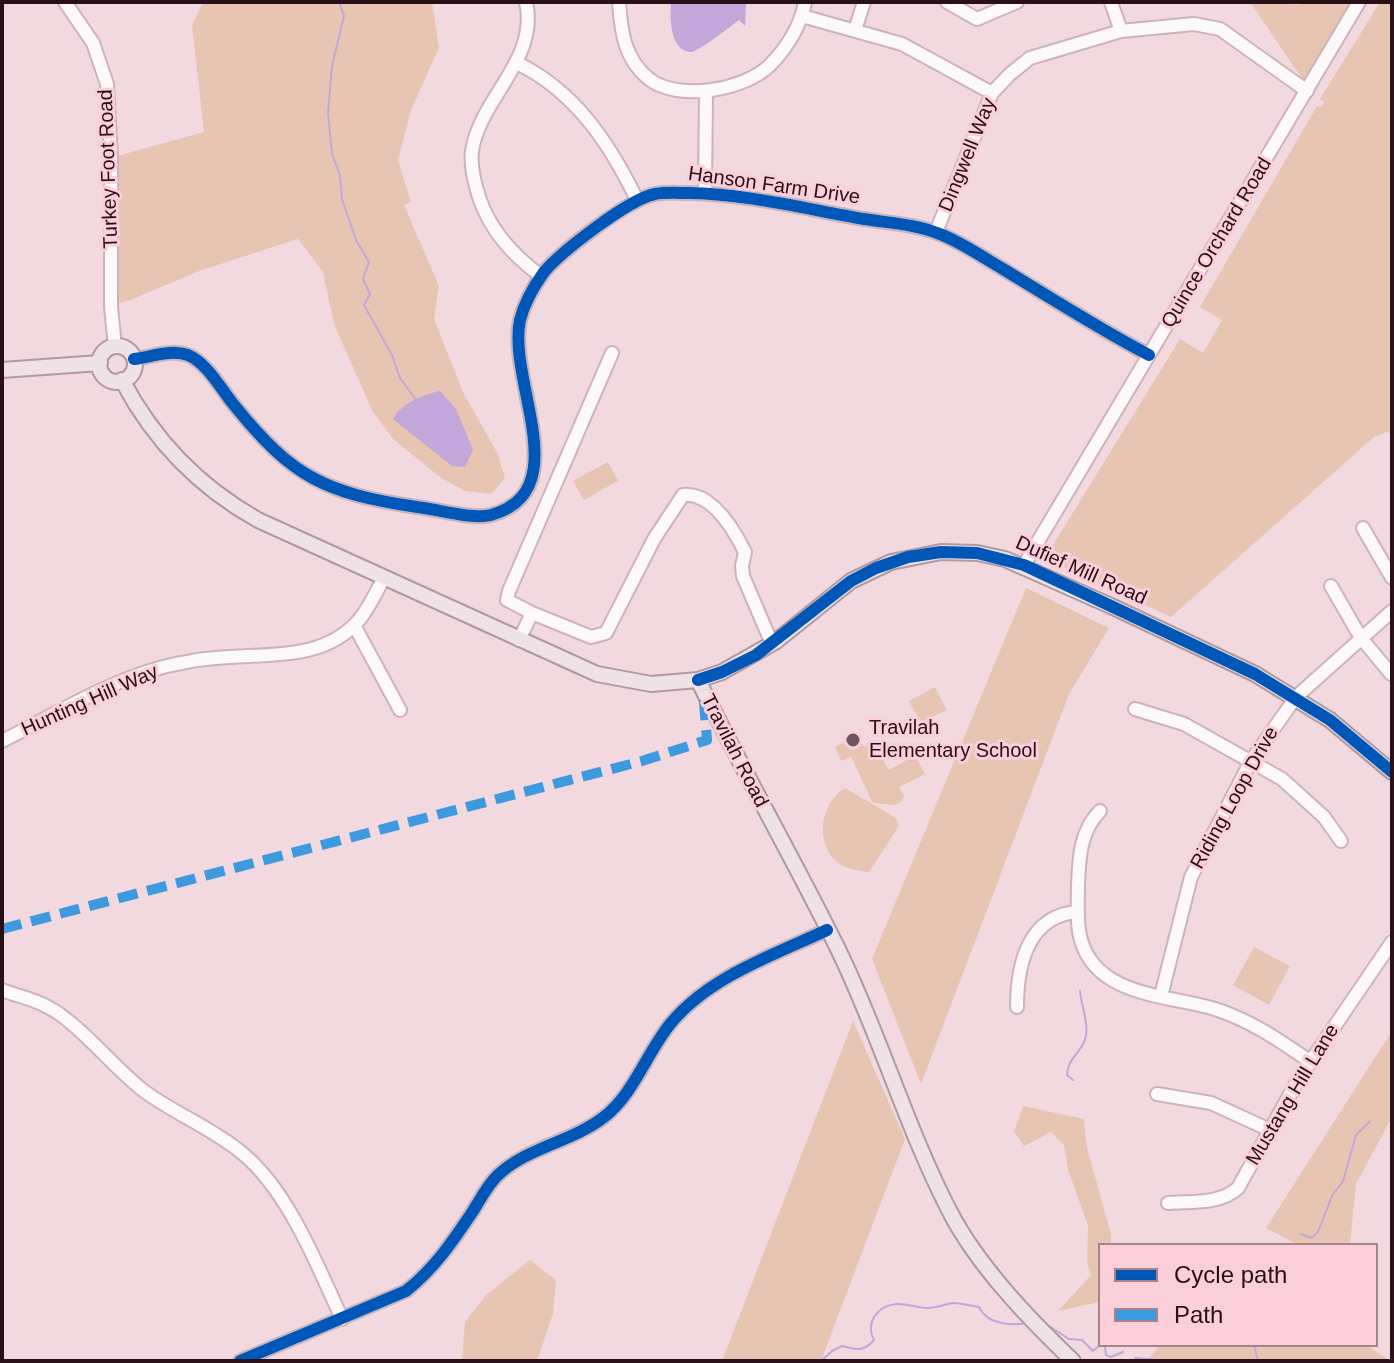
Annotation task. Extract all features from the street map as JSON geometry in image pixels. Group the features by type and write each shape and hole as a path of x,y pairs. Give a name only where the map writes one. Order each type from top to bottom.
{"main road":[{"path":"115,346 128,349 134,359 134,370 122,380 107,378 101,370 100,363 105,351 115,346"},
{"path":"2,370 100,363"},
{"name":"Travilah Road","path":"122,380 137,408 188,471 210,491 258,520 597,674 629,682 698,680 861,1000 908,1120 951,1213 974,1251 1036,1324 1073,1361"},
{"name":"Dufief Mill Road","path":"698,680 722,672 772,644 851,581 891,562 941,552 977,553 1024,565 1177,636 1296,697 1330,720 1392,772"}],"street":[{"name":"Turkey Foot Road","path":"65,2 93,43 107,84 111,158 111,307 115,346"},
{"path":"619,2 621,33 634,62 650,80 672,89 706,91 747,79 769,66 792,37 805,2"},
{"path":"855,30 864,2"},
{"path":"947,2 977,19 1017,2"},
{"path":"1111,2 1121,31"},
{"name":"Quince Orchard Road","path":"1024,565 1359,2"},
{"path":"530,3 517,63 479,128 472,153 474,174 485,214 504,242 541,276"},
{"path":"802,16 902,44 992,93"},
{"name":"Dingwell Way","path":"936,232 992,93 1030,58 1121,31 1194,24 1220,29 1307,91"},
{"path":"517,63 546,79 581,111 617,160 637,200"},
{"path":"705,193 706,91"},
{"name":"Hanson Farm Drive","path":"134,359 176,353 194,359 271,448 313,480 350,494 384,502 489,516 514,504 528,489 536,459 523,388 518,333 523,310 541,276 559,257 637,200 657,193 705,193 936,232 1149,355"},
{"path":"612,353 507,600 591,637 606,633 654,539 683,495 691,494 700,497 736,534 745,552 743,576 772,644"},
{"path":"1363,528 1392,578"},
{"name":"Hunting Hill Way","path":"2,741 122,682 162,667 213,658 303,652 339,638 354,625 384,578"},
{"path":"1331,586 1361,638 1391,674"},
{"name":"Riding Loop Drive","path":"1161,996 1191,877 1251,761 1296,697 1392,611"},
{"path":"519,640 532,613"},
{"path":"354,625 400,710"},
{"path":"1135,709 1184,724 1297,790 1324,817 1341,841"},
{"path":"1100,811 1083,836 1078,912 1080,939 1087,955 1103,975 1125,987 1246,1020 1311,1062"},
{"path":"1017,1007 1017,981 1033,936 1049,918 1061,913 1078,912"},
{"path":"240,1361 406,1291 443,1256 495,1178 512,1164 604,1117 626,1093 673,1021 694,1000 724,979 827,930"},
{"name":"Mustang Hill Lane","path":"1168,1203 1214,1200 1231,1194 1298,1080 1392,942"},
{"path":"2,990 48,1006 71,1023 146,1093 203,1125 244,1154 266,1178 303,1235 342,1319"},
{"path":"1157,1094 1211,1103 1270,1130"}],"shaded area":[{"path":"203,2 432,2 439,48 411,110 398,160 411,202 404,205 439,286 434,319 463,392 498,454 505,478 491,494 465,491 440,477 393,439 372,410 334,324 323,272 298,239 199,271 117,303 117,156 204,132 192,25"},
{"path":"671,2 746,2 745,26 739,20 700,48 691,52 684,50 678,46 672,32"},
{"path":"1250,2 1299,5 1304,2 1359,2 1305,94 1303,80"},
{"path":"1380,2 1392,2 1392,433 1374,437 1171,617 1053,562 1048,553 1180,339 1203,353 1222,320 1200,307 1317,106 1321,107 1324,102 1320,99"},
{"path":"440,391 456,409 473,450 465,467 452,466 393,419 413,400"},
{"path":"608,462 618,481 584,500 573,481"},
{"path":"1026,588 1109,628 1069,694 921,1084 872,959"},
{"path":"935,687 947,710 921,723 909,701"},
{"path":"857,735 864,747 873,742 889,770 915,755 925,774 899,787 904,796 902,801 895,805 873,803 851,757 841,761 835,747"},
{"path":"845,788 896,818 899,826 869,872 848,868 835,860 824,839 823,828 829,805"},
{"path":"1254,947 1290,966 1269,1005 1233,985"},
{"path":"853,1021 905,1139 821,1361 722,1361"},
{"path":"1392,1031 1392,1117 1356,1184 1350,1243 1294,1243 1266,1228"},
{"path":"1023,1106 1084,1119 1087,1148 1111,1234 1111,1243 1098,1243 1098,1302 1058,1311 1091,1275 1087,1261 1088,1225 1068,1170 1064,1145 1051,1132 1024,1146 1014,1132"},
{"path":"530,1260 556,1280 553,1314 537,1361 462,1361 465,1322 486,1295"},
{"path":"1158,1347 1370,1347 1390,1361 1147,1361"}],"waterway":[{"path":"339,2 344,16 332,66 328,113 332,154 340,175 342,199 356,240 369,262 363,279 370,294 364,305 392,355 400,378 416,400"},
{"path":"1073,1080 1067,1075 1068,1070 1086,1036 1080,991"},
{"path":"1301,1234 1311,1238 1318,1232 1332,1196 1343,1181 1356,1135 1370,1121"},
{"path":"821,1361 842,1346 867,1347 874,1340 871,1327 874,1316 889,1305 928,1308 959,1303 979,1307 987,1317 999,1322 1026,1323"},
{"path":"1046,1324 1069,1339 1082,1340 1093,1351 1098,1347"},
{"path":"1105,1347 1106,1355 1111,1357 1123,1352"},
{"path":"1254,1347 1258,1361"},
{"path":"1135,1358 1171,1361"}],"marked path":[{"path":"2,929 642,761 707,740 703,690"}],"cycle path":[{"path":"134,359 175,353 195,359 275,450 294,466 334,488 385,502 454,514 491,515 516,502 530,483 535,459 519,345 520,320 533,289 553,263 613,215 644,198 672,193 755,199 910,226 946,236 1149,355"},
{"path":"698,680 756,655 851,581 876,568 908,557 941,552 977,553 1024,565 1255,674 1330,720 1392,772"},
{"path":"240,1361 406,1291 443,1254 497,1176 522,1158 591,1126 615,1108 662,1034 704,992 744,968 827,930"}],"place":[{"name":"Travilah Elementary School","path":"853,740"}]}
